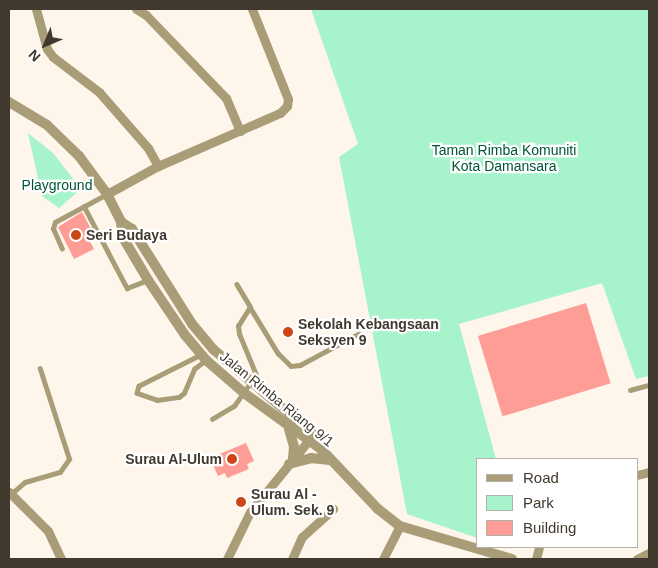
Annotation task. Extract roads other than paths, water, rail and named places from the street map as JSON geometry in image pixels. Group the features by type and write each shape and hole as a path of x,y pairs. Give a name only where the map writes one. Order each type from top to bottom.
{"street":[{"path":"36,9 47,49 53,57 99,92 148,148 158,166"},
{"path":"136,9 147,12 226,98 240,131"},
{"path":"107,194 158,166 280,113 288,99 252,9"},
{"name":"Jalan Rimba Riang 9/1","path":"9,102 47,125 79,156 107,194 121,222 122,236 148,280 204,357 244,393 288,426 310,438 378,509 400,526 512,559"},
{"path":"121,222 132,229 192,324 214,350 310,438 250,512 227,559"},
{"path":"148,280 159,273"},
{"path":"288,426 293,438 291,462"},
{"path":"291,462 311,458 330,460"},
{"path":"10,493 48,531 61,559"},
{"path":"292,559 302,537 333,509"},
{"path":"383,559 400,526"},
{"path":"637,559 649,553"}],"lane":[{"path":"62,249 53,225 107,194"},
{"path":"84,206 127,288 148,280"},
{"path":"237,285 278,353 290,366 300,365 358,334"},
{"path":"212,418 234,406 256,376 238,326 250,307"},
{"path":"204,357 194,369 184,393 179,397 157,400 138,393 139,386 204,357"},
{"path":"10,493 25,482 60,472 69,459 40,369"},
{"path":"630,390 649,385"}],"place":[{"name":"Seri Budaya","path":"76,235"},
{"name":"Sekolah Kebangsaan Seksyen 9","path":"288,332"},
{"name":"Surau Al-Ulum","path":"232,459"},
{"name":"Surau Al - Ulum. Sek. 9","path":"241,502"}],"park label":[{"name":"Taman Rimba Komuniti Kota Damansara","path":"504,158"},
{"name":"Playground","path":"57,185"}]}
